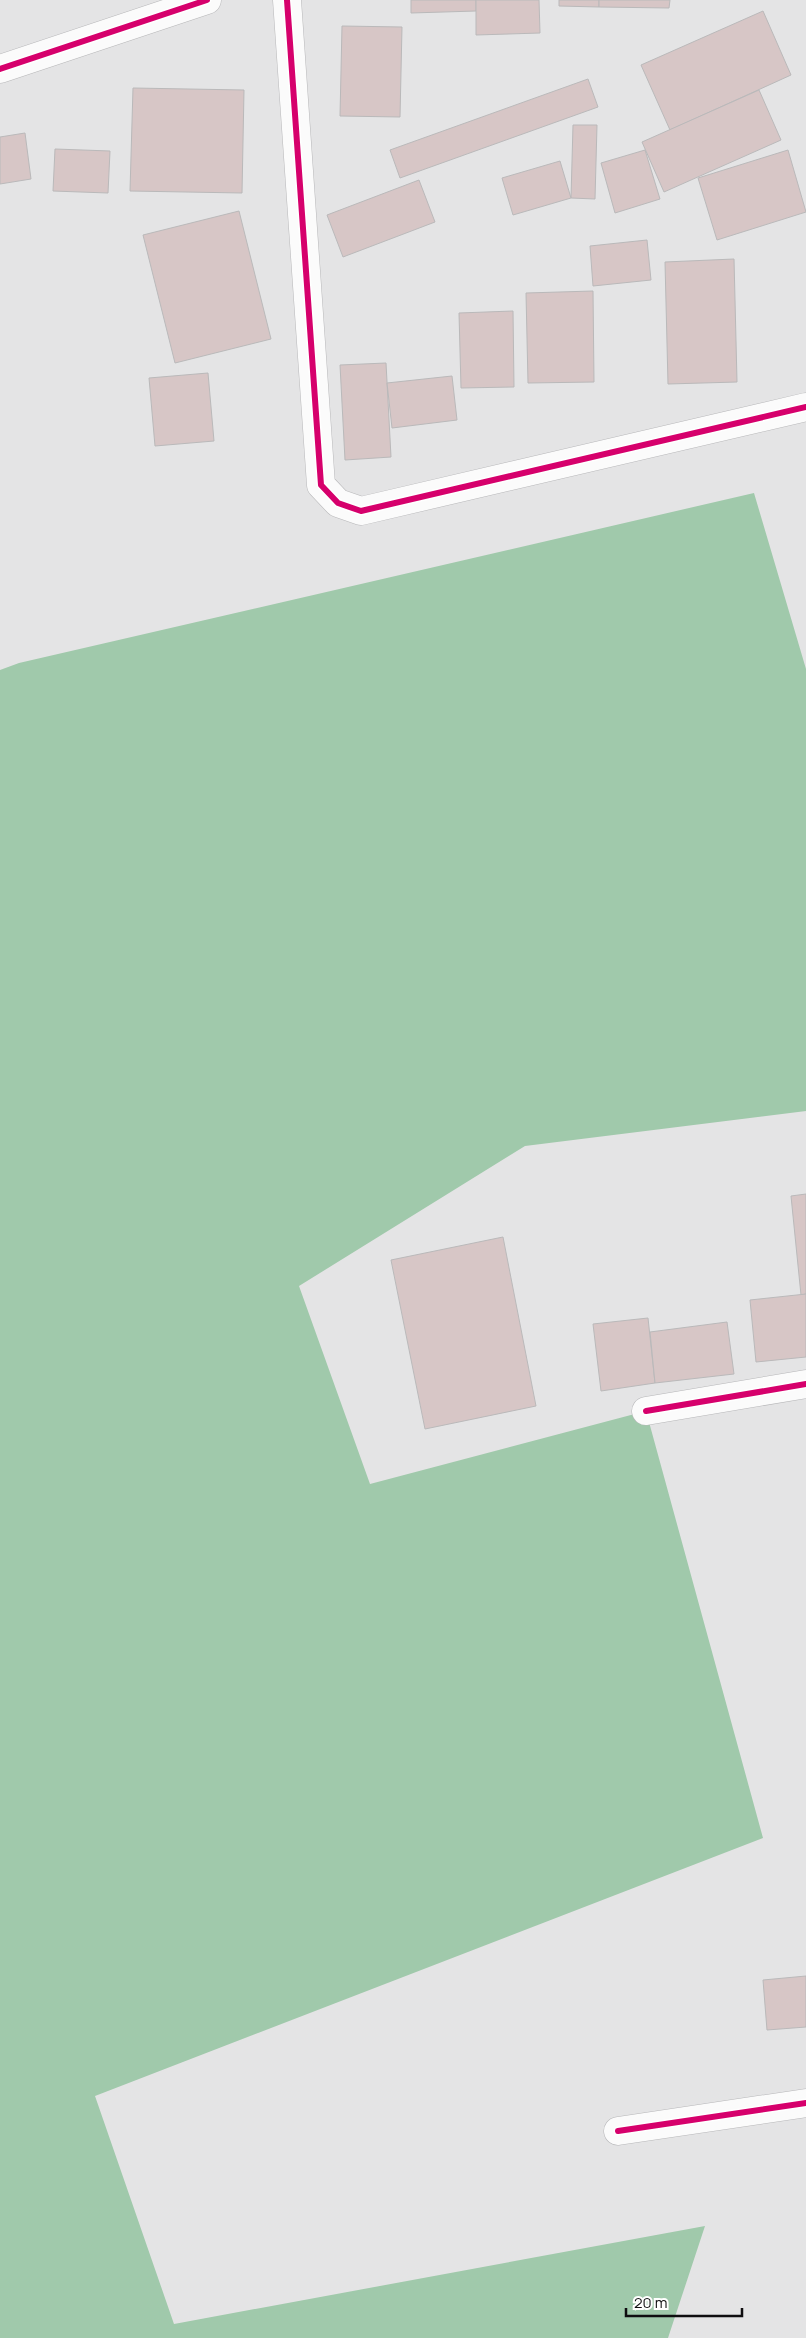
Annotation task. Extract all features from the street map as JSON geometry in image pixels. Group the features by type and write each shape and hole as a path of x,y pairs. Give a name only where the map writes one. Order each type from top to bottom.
{"street":[{"path":"0,69 207,0"},
{"path":"286,0 321,485 338,503 361,511 806,407"},
{"path":"646,1411 806,1384"},
{"path":"618,2131 806,2103"}],"green space":[{"path":"754,493 806,669 806,1111 525,1146 299,1286 370,1484 646,1411 763,1838 95,2096 174,2324 705,2226 668,2338 0,2338 0,670 19,663"}],"building":[{"path":"411,0 476,0 476,11 411,13"},
{"path":"476,0 539,0 540,33 476,35"},
{"path":"559,0 599,0 599,7 559,6"},
{"path":"599,0 670,0 669,8 599,7"},
{"path":"763,11 791,75 670,130 641,65"},
{"path":"342,26 402,27 400,117 340,116"},
{"path":"588,79 598,107 400,178 390,150"},
{"path":"133,88 244,90 242,193 130,191"},
{"path":"759,90 781,140 664,192 642,142"},
{"path":"573,125 597,125 595,199 571,198"},
{"path":"25,133 31,179 0,184 0,137"},
{"path":"55,149 110,151 108,193 53,191"},
{"path":"645,150 660,199 615,213 601,163"},
{"path":"788,150 806,212 717,240 698,178"},
{"path":"560,161 571,198 513,215 502,178"},
{"path":"419,180 435,222 343,257 327,215"},
{"path":"239,211 271,339 175,363 143,235"},
{"path":"647,240 651,280 593,286 590,246"},
{"path":"734,259 737,382 668,384 665,262"},
{"path":"593,291 594,382 528,383 526,293"},
{"path":"513,311 514,387 461,388 459,313"},
{"path":"386,363 391,457 345,460 340,365"},
{"path":"208,373 214,441 155,446 149,378"},
{"path":"452,376 457,420 392,428 387,383"},
{"path":"806,1194 806,1294 801,1295 791,1196"},
{"path":"503,1237 536,1406 425,1429 391,1260"},
{"path":"806,1294 806,1357 756,1362 750,1300"},
{"path":"648,1318 655,1383 601,1391 593,1324"},
{"path":"727,1322 734,1374 655,1383 650,1332"},
{"path":"806,1976 806,2027 767,2030 763,1980"}],"cycle path":[{"path":"0,69 207,0"},
{"path":"287,0 321,485 338,503 361,511 806,407"},
{"path":"646,1411 806,1384"},
{"path":"618,2131 806,2103"}]}
